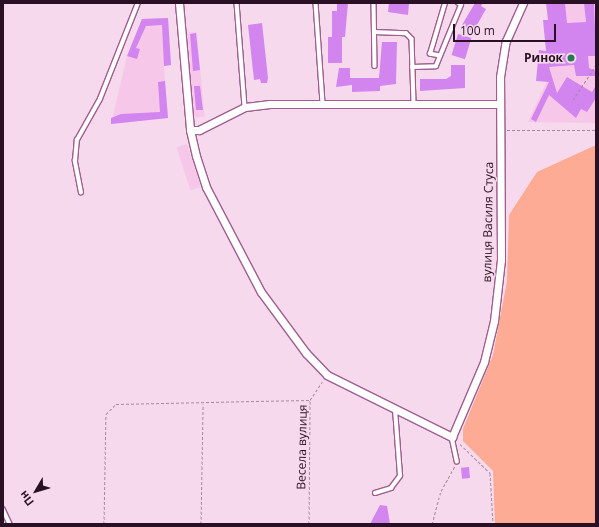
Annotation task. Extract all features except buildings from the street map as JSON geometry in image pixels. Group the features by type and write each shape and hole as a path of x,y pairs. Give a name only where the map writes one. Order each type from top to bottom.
{"street":[{"path":"179,3 190,130 206,188 261,292 301,347 327,375 452,437"},
{"name":"вулиця Василя Стуса","path":"452,437 484,362 494,321 501,260 501,130 499,104 502,59 523,3"},
{"path":"190,130 200,130 245,107 323,103 499,104"}],"lane":[{"path":"80,193 75,161 77,140 100,99 138,3"},
{"path":"237,3 245,107"},
{"path":"316,3 323,103"},
{"path":"374,3 375,66"},
{"path":"440,56 430,54 445,3"},
{"path":"412,67 436,66 461,5 458,3"},
{"path":"374,32 406,33 412,39 414,104"},
{"path":"375,493 391,488 400,476 395,409"},
{"path":"452,437 457,461"},
{"path":"3,509 10,524"}],"path":[{"path":"573,100 596,65"},
{"path":"501,130 596,130"},
{"name":"Весела вулиця","path":"309,524 310,400 327,375"},
{"path":"104,524 106,414 116,404 126,402 203,404 310,400"},
{"path":"200,524 203,404"},
{"path":"452,437 490,473 493,524"},
{"path":"432,524 441,491 457,461"}],"shaded area":[{"name":"Ринок","path":"548,3 596,3 596,123 528,122 547,81"},
{"path":"168,18 171,65 164,66 168,118 111,124 127,56 142,19"},
{"path":"197,32 204,117 194,118 187,33"},
{"path":"187,144 201,187 190,190 177,147"},
{"path":"596,145 596,524 495,524 493,471 463,441 463,429 493,355 507,281 509,215 537,172"}],"place":[{"name":"Ринок","path":"571,58"}]}
